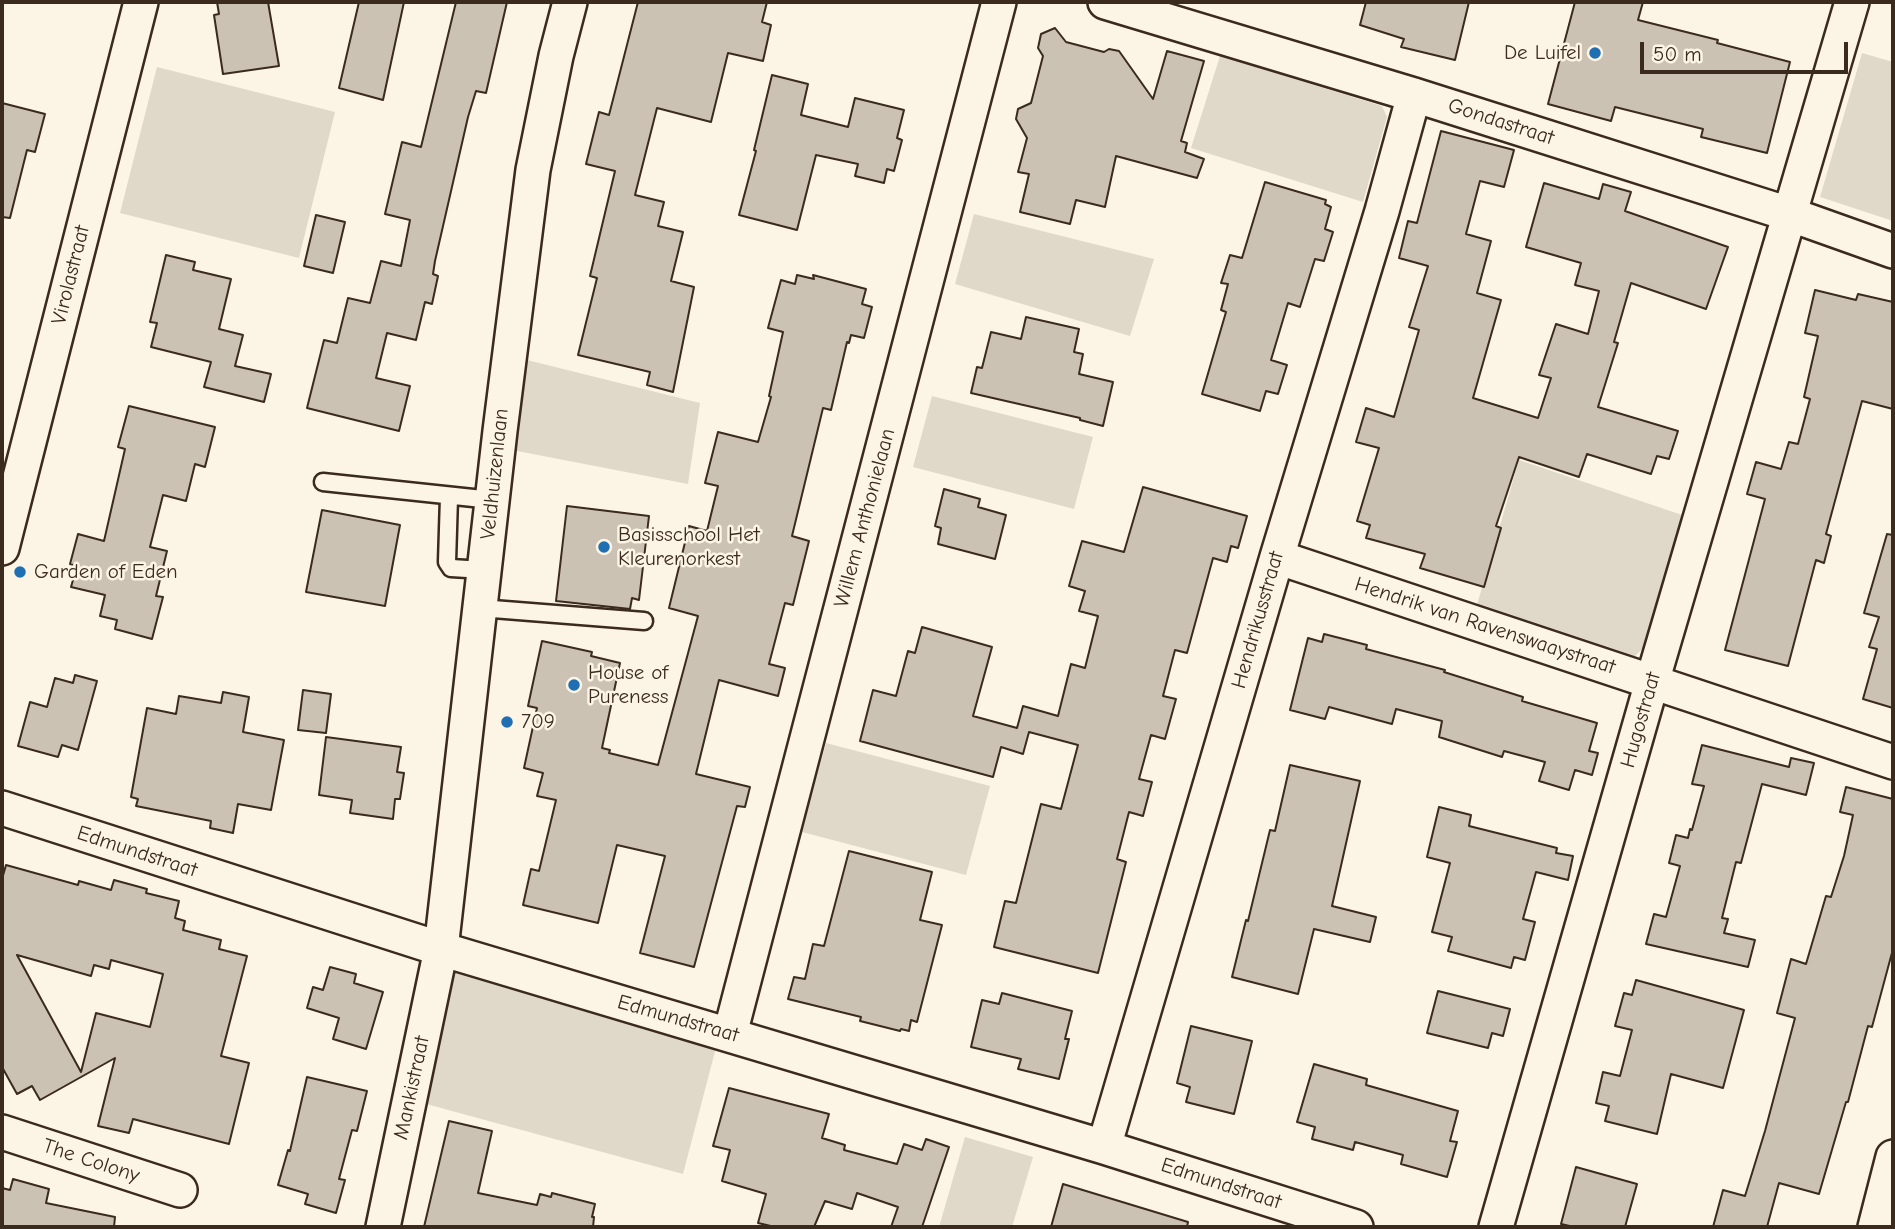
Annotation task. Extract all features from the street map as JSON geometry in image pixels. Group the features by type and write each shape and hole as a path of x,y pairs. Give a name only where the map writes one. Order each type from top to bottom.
{"street":[{"name":"Virolastraat","path":"2,548 141,2"},
{"name":"Veldhuizenlaan","path":"442,949 492,500 533,170 570,2"},
{"name":"Willem Anthonielaan","path":"730,1034 999,2"},
{"name":"Gondastraat","path":"1105,2 1414,95 1789,214 1893,251"},
{"name":"Hugostraat","path":"1496,1227 1652,682 1852,2"},
{"name":"Hendrikusstraat","path":"1104,1147 1414,95"},
{"name":"Hendrik van Ravenswaaystraat","path":"1277,557 1893,762"},
{"name":"Edmundstraat","path":"2,808 442,949 1104,1147 1356,1227"},
{"name":"Mankistraat","path":"383,1227 442,949"},
{"name":"The Colony","path":"2,1132 180,1191"},
{"path":"1875,1227 1893,1157"}],"lane":[{"path":"323,482 492,500"},
{"path":"449,497 447,562 451,568 485,570"},
{"path":"480,608 644,621"}],"shaded area":[{"path":"1862,53 1893,62 1893,221 1820,197"},
{"path":"1220,56 1382,106 1387,117 1363,202 1191,148"},
{"path":"157,67 335,112 299,258 120,213"},
{"path":"974,214 1154,259 1130,336 955,284"},
{"path":"523,359 700,403 688,484 512,450"},
{"path":"932,396 1093,437 1074,509 913,467"},
{"path":"1519,460 1691,518 1644,647 1635,656 1624,662 1474,615"},
{"path":"826,743 990,786 966,875 802,832"},
{"path":"455,967 718,1040 683,1174 419,1102 446,975"},
{"path":"965,1137 1033,1157 1012,1227 939,1227"}],"building":[{"path":"217,2 268,2 279,66 223,74 214,15 219,14"},
{"path":"359,2 404,2 383,100 339,88"},
{"path":"456,2 507,2 486,93 476,91 468,117 435,261 433,274 438,276 432,304 425,302 416,340 387,333 376,378 410,386 399,431 307,408 324,340 337,343 348,298 370,303 381,261 401,266 410,220 385,214 402,142 421,147"},
{"path":"638,2 767,2 762,22 771,25 763,61 728,53 711,122 657,108 635,195 664,202 658,226 683,232 671,281 694,287 673,392 647,385 650,372 578,355 597,278 590,276 615,171 586,164 599,112 609,115"},
{"path":"1366,2 1469,2 1455,60 1401,47 1404,39 1360,25"},
{"path":"1575,2 1643,2 1638,20 1790,62 1767,153 1701,137 1703,129 1615,107 1611,121 1548,104"},
{"path":"1055,28 1066,42 1104,52 1109,49 1119,51 1153,99 1167,51 1204,61 1181,141 1187,143 1185,152 1204,159 1197,178 1116,156 1105,207 1076,200 1070,224 1020,212 1029,174 1018,172 1027,138 1016,119 1018,109 1031,103 1043,56 1038,48 1041,34"},
{"path":"772,75 808,84 801,115 848,127 855,98 904,110 897,138 902,140 894,171 887,169 884,183 855,176 858,164 816,155 797,230 739,215"},
{"path":"2,103 45,114 35,152 27,150 10,218 2,217"},
{"path":"1441,131 1514,150 1504,187 1480,181 1466,234 1491,241 1477,293 1501,300 1473,398 1538,418 1551,378 1539,375 1556,324 1588,334 1599,291 1575,285 1581,263 1526,247 1544,183 1599,199 1603,184 1631,192 1625,211 1728,247 1706,309 1631,283 1614,342 1618,343 1598,407 1678,431 1669,459 1657,456 1651,474 1587,454 1579,477 1519,457 1496,526 1501,528 1484,587 1420,568 1425,554 1366,538 1370,525 1357,521 1379,448 1356,442 1366,408 1394,417 1419,330 1409,327 1428,266 1399,258 1408,221 1417,223"},
{"path":"1265,182 1326,200 1325,204 1331,207 1325,229 1333,232 1324,261 1315,259 1300,307 1288,303 1271,360 1287,365 1278,394 1266,391 1260,411 1202,394 1226,312 1221,310 1228,284 1221,283 1230,255 1242,258"},
{"path":"316,215 345,222 333,273 304,266"},
{"path":"166,255 195,262 193,270 231,279 219,329 243,335 235,366 271,374 264,402 204,387 211,362 151,347 157,323 150,322"},
{"path":"797,275 814,279 813,275 866,289 862,304 872,307 864,338 851,335 849,343 847,342 831,410 823,408 792,536 809,541 793,605 785,603 769,664 785,668 778,696 719,680 696,774 750,787 745,807 737,806 694,967 640,953 665,856 617,845 598,923 523,905 531,869 539,871 556,800 537,796 543,773 524,768 537,708 528,706 542,641 592,652 591,656 620,663 602,748 610,750 609,753 658,765 698,616 669,608 689,526 707,531 718,486 705,483 718,432 758,442 771,397 769,396 783,332 768,328 781,280 795,284"},
{"path":"1815,290 1856,300 1858,294 1893,302 1893,409 1862,401 1826,534 1831,536 1824,563 1816,560 1788,666 1725,650 1765,499 1747,494 1756,462 1781,469 1789,442 1798,444 1810,399 1804,397 1818,336 1805,333"},
{"path":"1026,317 1079,329 1074,352 1083,354 1079,374 1113,382 1103,426 1080,418 971,393 977,367 982,368 991,332 1021,339"},
{"path":"129,406 215,427 205,467 195,464 186,501 163,495 150,547 167,551 156,596 163,597 152,639 115,629 117,620 100,616 105,595 71,587 77,566 70,564 78,534 104,541 125,449 118,447"},
{"path":"1143,487 1247,516 1238,548 1231,546 1227,562 1213,558 1187,653 1175,650 1163,696 1176,699 1165,739 1151,735 1139,779 1152,782 1143,816 1129,812 1117,859 1126,862 1098,973 994,947 1005,901 1016,903 1041,804 1061,809 1078,745 1029,732 1023,754 1001,747 993,777 860,741 873,690 896,696 908,651 915,653 922,627 992,647 973,716 1017,728 1023,706 1058,716 1071,664 1085,668 1098,616 1079,611 1085,591 1069,586 1082,541 1124,552"},
{"path":"944,489 980,499 978,507 1006,515 995,559 938,544 941,528 935,526"},
{"name":"Basisschool Het Kleurenorkest","path":"567,506 649,516 639,600 632,598 630,609 556,601"},
{"path":"322,510 400,525 385,606 306,592"},
{"path":"1887,534 1893,535 1893,708 1863,699 1877,649 1869,647 1879,617 1864,613"},
{"path":"1324,634 1367,645 1366,649 1445,670 1444,672 1523,697 1522,701 1597,723 1589,751 1598,753 1592,775 1575,770 1569,790 1539,781 1545,762 1504,751 1502,757 1439,737 1442,721 1396,709 1392,724 1329,707 1325,719 1290,710 1308,638 1322,642"},
{"path":"75,675 97,681 78,750 62,745 58,757 18,746 30,702 47,707 55,678 73,683"},
{"path":"303,690 331,694 326,733 298,730"},
{"path":"223,692 249,697 243,732 284,740 271,810 238,804 233,833 210,828 211,821 136,806 138,799 131,797 147,708 176,714 179,696 221,703"},
{"path":"326,737 401,747 397,772 404,773 400,799 395,799 393,819 350,813 352,800 319,795"},
{"path":"1702,745 1789,767 1791,758 1814,763 1806,795 1762,784 1741,863 1736,862 1722,918 1728,919 1724,933 1755,940 1748,967 1646,944 1654,914 1666,917 1680,866 1669,863 1676,835 1688,838 1690,829 1692,830 1704,786 1692,784"},
{"path":"1290,765 1360,781 1332,906 1376,917 1370,942 1314,929 1298,994 1232,977 1270,830 1275,831"},
{"path":"1846,787 1893,799 1893,949 1872,1027 1868,1026 1819,1194 1779,1183 1767,1227 1713,1227 1723,1190 1745,1196 1765,1131 1795,1018 1777,1013 1791,959 1806,964 1826,896 1831,897 1844,856 1853,815 1840,812"},
{"path":"1439,807 1471,815 1469,826 1557,848 1556,853 1573,856 1568,880 1536,872 1523,919 1535,922 1525,960 1514,957 1511,968 1448,951 1452,937 1432,932 1450,863 1427,857"},
{"path":"849,851 932,872 920,920 942,925 917,1022 911,1020 909,1031 860,1021 861,1017 788,999 794,977 805,979 813,944 824,946"},
{"path":"6,865 78,885 79,881 111,890 114,880 147,889 146,893 179,901 175,918 185,921 183,930 221,940 219,949 247,956 221,1056 249,1063 229,1144 133,1119 129,1133 98,1126 115,1058 40,1100 32,1086 17,1094 2,1067 2,879","holes":["17,955 91,976 94,965 109,969 111,960 163,974 150,1027 96,1013 81,1072"]},
{"path":"330,967 356,974 354,983 383,992 366,1049 333,1039 339,1018 307,1008 313,987 323,990"},
{"path":"1636,980 1744,1010 1723,1088 1671,1074 1657,1134 1605,1121 1609,1106 1596,1103 1603,1072 1620,1076 1632,1030 1615,1026 1624,993 1632,995"},
{"path":"1438,991 1510,1009 1503,1036 1492,1033 1488,1048 1427,1033"},
{"path":"1002,993 1072,1011 1065,1039 1069,1039 1059,1079 1018,1069 1021,1059 971,1047 982,1000 999,1004"},
{"path":"1191,1026 1252,1041 1234,1114 1186,1102 1190,1087 1177,1083"},
{"path":"1314,1064 1367,1079 1366,1085 1458,1111 1450,1141 1457,1142 1447,1177 1401,1164 1403,1155 1355,1142 1353,1150 1312,1139 1315,1127 1297,1122"},
{"path":"307,1077 367,1091 357,1131 352,1130 339,1179 345,1180 336,1213 305,1204 308,1194 278,1185 288,1150 290,1151"},
{"path":"729,1088 829,1114 822,1138 845,1145 844,1150 897,1164 904,1144 922,1150 926,1139 949,1147 922,1227 891,1227 898,1207 857,1193 852,1209 825,1201 814,1227 775,1227 758,1223 766,1194 722,1181 730,1150 713,1146"},
{"path":"449,1121 492,1131 478,1193 537,1205 540,1194 551,1197 552,1193 595,1204 593,1227 424,1227"},
{"path":"1576,1167 1637,1184 1625,1227 1574,1227 1561,1224"},
{"path":"13,1179 49,1189 46,1203 115,1217 114,1227 2,1227 2,1188 10,1190"},
{"path":"1063,1184 1188,1222 1187,1227 1051,1227"}],"place":[{"name":"De Luifel","path":"1595,53"},
{"name":"Basisschool Het Kleurenorkest","path":"604,547"},
{"name":"Garden of Eden","path":"20,572"},
{"name":"House of Pureness","path":"574,685"},
{"name":"709","path":"507,722"}]}
